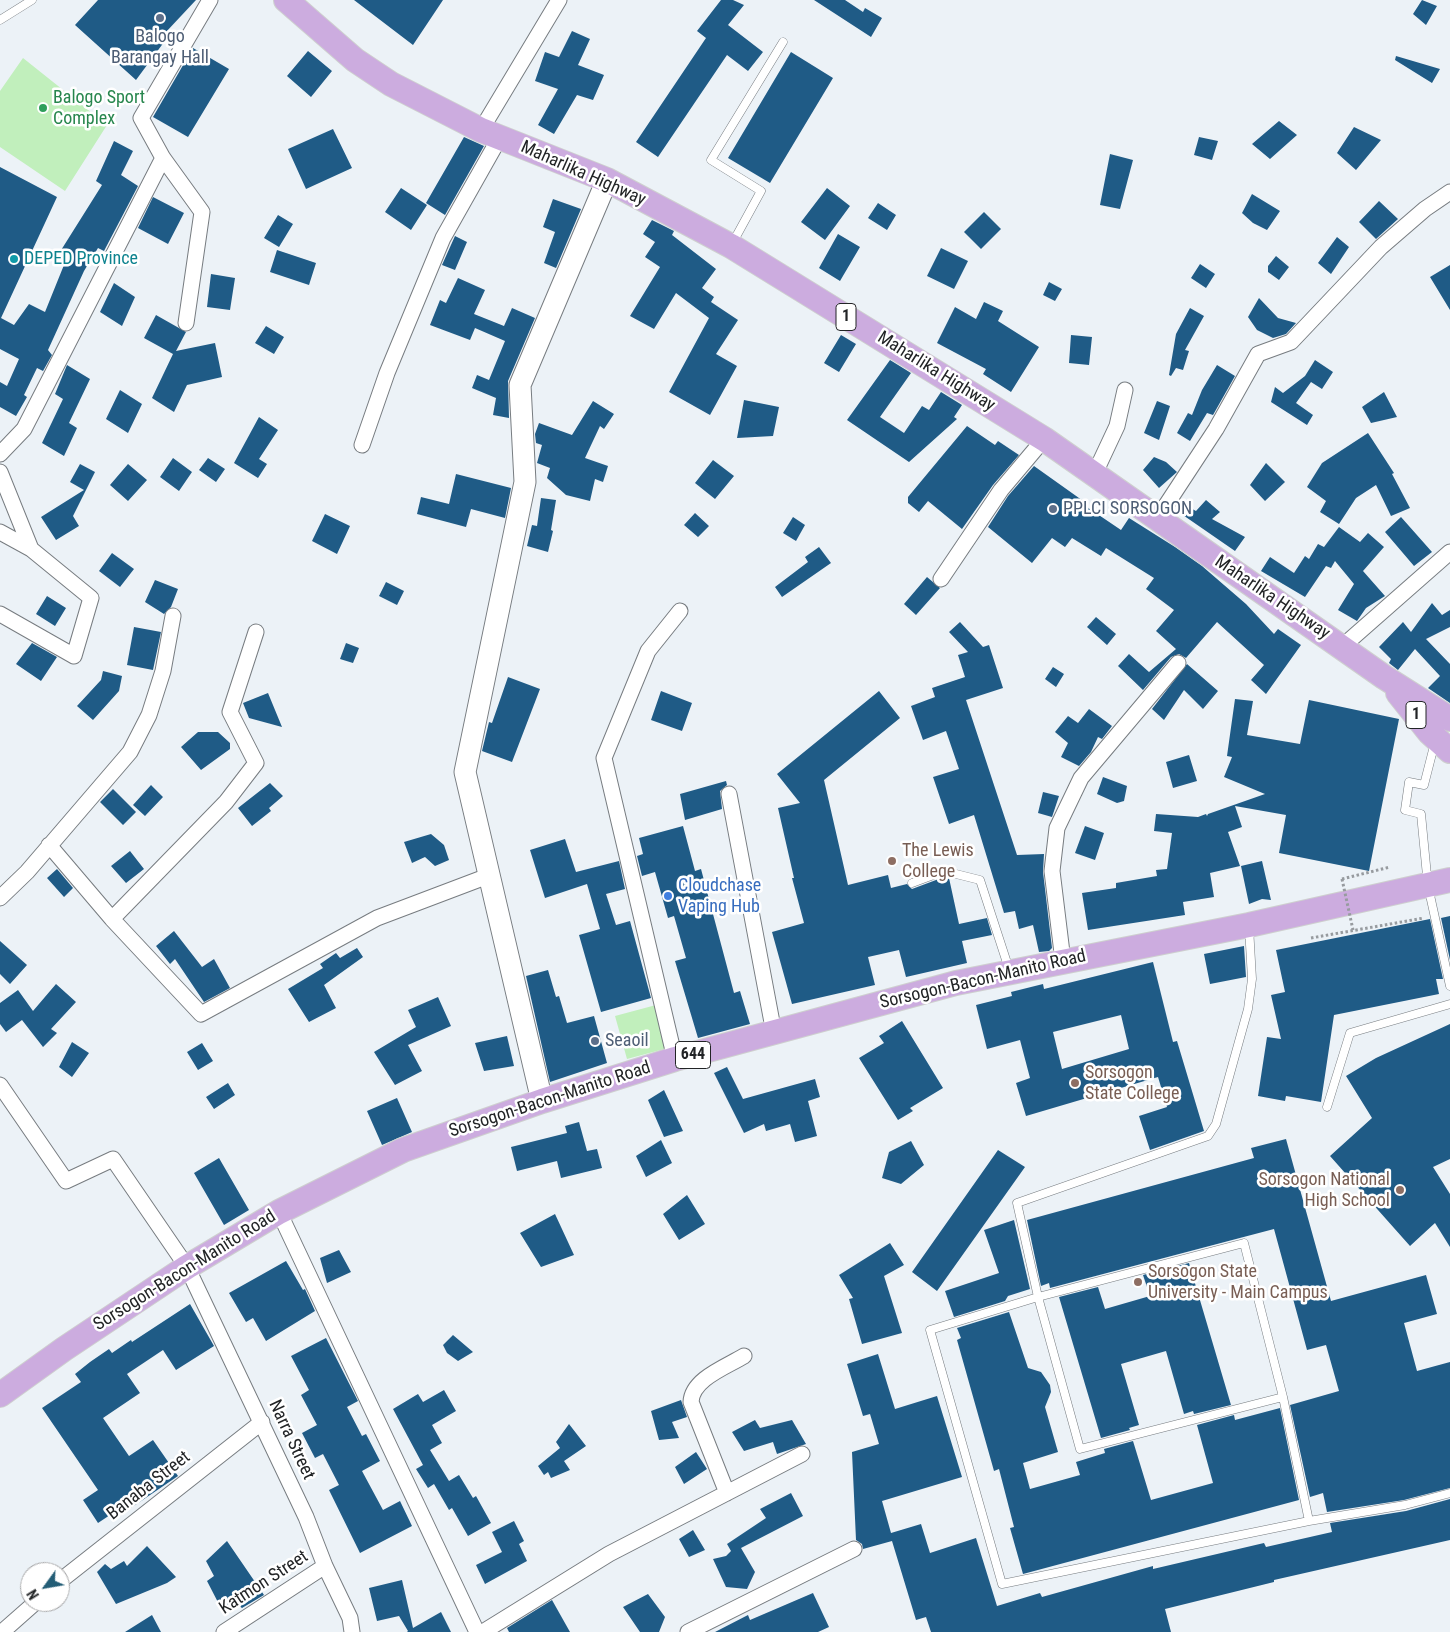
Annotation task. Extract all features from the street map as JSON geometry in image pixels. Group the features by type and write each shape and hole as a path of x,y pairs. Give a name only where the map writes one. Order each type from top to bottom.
{"main road":[{"name":"Maharlika Highway","path":"286,0 355,60 391,84 491,133 607,180 731,246 1044,439 1343,646 1384,677 1450,719"},
{"name":"Maharlika Highway","path":"1384,677 1443,745"},
{"name":"Sorsogon-Bacon-Manito Road","path":"0,1395 64,1348 187,1267 279,1212 403,1150 542,1101 675,1059 956,983 1249,925 1439,883"}],"street":[{"path":"186,323 202,212 163,158 140,118 210,0"},
{"path":"362,445 391,364 440,246 491,133 558,0"},
{"path":"0,454 24,429 163,158"},
{"path":"542,1101 465,772 525,482 520,385 607,180"},
{"path":"1157,519 1216,429 1258,354 1291,342 1381,247 1424,209 1450,192"},
{"path":"1095,473 1117,426 1125,390"},
{"path":"941,579 1001,490 1044,439"},
{"path":"0,472 31,549"},
{"path":"0,532 31,549 91,598 74,656 0,614"},
{"path":"1343,646 1450,552"},
{"path":"675,1059 604,758 648,651 680,610"},
{"path":"0,898 27,872 130,752 148,715 163,671 173,616"},
{"path":"112,919 226,802 256,763 230,712 256,632"},
{"path":"1063,961 1052,871 1057,828 1081,778 1178,663"},
{"path":"729,794 774,1033"},
{"path":"49,845 112,919 201,1014 377,918 488,876"},
{"name":"Narra Street","path":"0,1085 66,1181 113,1158 187,1267 306,1517 325,1566 350,1618 352,1632"},
{"path":"279,1212 477,1632"},
{"path":"727,1493 691,1402 692,1392 699,1383 744,1356"},
{"name":"Banaba Street","path":"70,1573 262,1422"},
{"path":"482,1632 609,1554 802,1454"},
{"path":"688,1632 854,1549"},
{"name":"Katmon Street","path":"224,1632 325,1566"},
{"path":"2,1632 25,1612"}],"lane":[{"path":"0,19 32,0"},
{"path":"731,246 761,191 711,160 783,42"},
{"path":"1443,745 1424,785 1409,782 1405,810 1421,814 1439,883 1434,917 1450,986"},
{"path":"912,883 944,871 980,880 1010,972"},
{"path":"1249,925 1252,979 1248,1009 1216,1124 1208,1136 1017,1203 1038,1297 1080,1449 1283,1398"},
{"path":"1327,1107 1350,1033 1450,1004"},
{"path":"1309,1521 1283,1398 1244,1243 1038,1297 930,1330 1002,1584 1309,1521 1405,1505 1450,1493"}],"path":[{"path":"1352,930 1342,879 1390,867"},
{"path":"1311,938 1434,917"}],"green space":[{"name":"Balogo Sport Complex","path":"23,58 107,125 65,191 0,147 0,91"},
{"path":"656,1005 668,1048 627,1059 615,1016"}],"building":[{"path":"98,0 196,0 166,32 170,34 136,80 75,25"},
{"path":"354,0 443,0 413,45"},
{"path":"721,0 733,0 744,5 728,25 763,52 748,71 727,55 658,157 636,142 706,38 697,31"},
{"path":"814,0 845,0 863,12 865,8 882,18 871,37"},
{"path":"1422,0 1437,6 1426,25 1413,14"},
{"path":"572,31 590,39 578,65 604,75 593,100 577,95 554,134 538,125 558,89 535,81 545,52 559,57"},
{"path":"193,48 229,69 188,137 153,117"},
{"path":"308,51 332,71 311,97 287,76"},
{"path":"791,52 833,78 770,183 728,158"},
{"path":"1396,56 1440,69 1432,83 1395,60"},
{"path":"1279,121 1297,135 1270,159 1252,144"},
{"path":"1354,127 1381,140 1356,170 1337,153"},
{"path":"333,129 352,168 306,189 288,149"},
{"path":"464,137 484,146 445,215 426,203"},
{"path":"1199,137 1218,141 1212,160 1194,155"},
{"path":"114,141 133,151 121,175 138,186 104,251 98,248 84,271 48,350 52,355 43,371 37,368 24,395 27,397 16,416 0,407 0,382 7,386 19,359 0,349 0,167 57,197 1,318 14,325 29,304 45,312 66,260 58,255 102,185 96,181"},
{"path":"1110,154 1133,160 1120,209 1100,205"},
{"path":"401,188 427,205 411,230 385,212"},
{"path":"827,188 850,206 825,240 801,222"},
{"path":"1252,194 1280,211 1267,230 1253,223 1242,213"},
{"path":"153,197 184,213 168,244 138,228"},
{"path":"553,199 581,209 556,268 544,263 555,232 543,227"},
{"path":"1379,201 1398,219 1376,239 1359,222"},
{"path":"878,203 896,215 887,230 868,218"},
{"path":"984,212 1001,229 981,249 964,232"},
{"path":"278,215 293,224 279,247 264,238"},
{"path":"652,220 674,231 672,235 716,269 702,288 714,297 711,302 738,320 716,354 737,366 710,415 669,392 709,318 676,293 654,329 630,316 660,267 645,257 655,242 643,234"},
{"path":"838,234 860,247 840,281 819,268"},
{"path":"455,236 467,242 455,270 442,265"},
{"path":"1337,237 1349,247 1331,274 1318,263"},
{"path":"941,248 968,261 954,289 927,276"},
{"path":"277,250 316,263 309,285 270,272"},
{"path":"1276,256 1289,267 1279,280 1268,272 1268,266"},
{"path":"1200,264 1215,274 1206,288 1191,278"},
{"path":"1450,265 1450,310 1430,277"},
{"path":"211,274 235,278 230,310 207,307"},
{"path":"458,278 485,290 474,314 504,326 512,308 535,318 508,381 509,418 493,415 496,398 472,388 477,375 489,380 505,341 475,328 470,340 430,325 440,300 446,303"},
{"path":"1049,282 1062,289 1055,301 1043,295"},
{"path":"114,283 135,297 122,326 100,312"},
{"path":"1259,298 1278,318 1296,323 1286,334 1273,338 1257,330 1248,317"},
{"path":"984,302 1003,311 998,321 1039,347 1011,392 983,374 986,369 937,343 955,307 976,319"},
{"path":"1190,308 1204,316 1185,350 1189,351 1183,370 1176,368 1171,376 1169,375 1176,334"},
{"path":"156,315 186,332 176,351 215,343 222,377 187,385 174,412 152,398 173,354 144,338"},
{"path":"266,326 284,337 274,354 255,343"},
{"path":"841,335 856,344 839,372 824,363"},
{"path":"1071,335 1092,337 1089,365 1069,363"},
{"path":"890,360 911,373 880,417 904,433 922,406 929,410 941,392 962,405 954,417 957,419 909,462 847,420"},
{"path":"1315,360 1333,372 1322,389 1311,382 1296,403 1313,415 1307,425 1271,402 1275,387 1283,393 1305,376"},
{"path":"67,365 90,379 69,423 77,428 64,456 42,443 63,399 55,394"},
{"path":"1217,365 1235,376 1213,415 1207,413 1190,441 1177,433 1188,413 1192,415 1202,390"},
{"path":"120,390 142,404 128,433 106,419"},
{"path":"1384,392 1397,417 1371,423 1362,407"},
{"path":"744,400 779,407 773,436 737,438"},
{"path":"593,401 614,414 604,429 600,426 585,458 608,466 603,482 595,479 590,501 566,495 547,478 550,468 537,463 542,445 536,443 535,434 539,423 572,435"},
{"path":"1157,401 1170,406 1159,440 1144,433"},
{"path":"259,417 278,430 259,459 267,464 258,478 234,463"},
{"path":"967,426 995,445 998,441 1019,455 993,485 962,529 928,501 919,512 908,503 908,497"},
{"path":"1368,433 1394,473 1392,474 1410,508 1391,516 1376,485 1356,498 1339,524 1320,512 1326,501 1307,487 1322,463"},
{"path":"1154,457 1166,462 1177,472 1159,488 1143,470"},
{"path":"173,458 192,472 179,491 160,477"},
{"path":"208,458 225,469 216,482 199,470"},
{"path":"713,460 734,476 715,499 695,483"},
{"path":"1266,463 1285,482 1265,501 1250,485"},
{"path":"80,464 95,472 73,516 79,526 56,540 41,517 84,490 70,482"},
{"path":"128,464 147,480 128,501 110,485"},
{"path":"1034,466 1086,503 1084,505 1121,530 1129,518 1175,547 1202,566 1246,604 1274,634 1278,629 1301,645 1266,694 1251,680 1264,665 1217,622 1186,658 1179,654 1171,657 1143,690 1118,666 1129,654 1149,672 1176,649 1156,631 1174,610 1146,589 1154,578 1106,548 1101,556 1072,538 1065,547 1052,538 1032,563 988,527 1008,496"},
{"path":"456,474 511,488 505,518 471,509 466,527 417,514 421,497 449,504"},
{"path":"541,498 556,500 551,530 553,531 548,552 527,546 532,525 537,526"},
{"path":"1206,500 1220,512 1212,519 1245,537 1235,551 1180,513 1185,505 1196,511"},
{"path":"695,513 709,526 698,537 684,525"},
{"path":"325,514 350,526 337,554 312,541"},
{"path":"793,517 805,525 796,541 783,533"},
{"path":"1401,517 1432,552 1414,566 1385,532"},
{"path":"1339,527 1360,542 1368,533 1384,547 1363,571 1385,596 1366,608 1357,621 1338,610 1354,584 1335,561 1331,568 1326,566 1305,597 1261,571 1270,557 1294,573 1305,556 1309,559 1318,544 1324,547"},
{"path":"819,547 831,563 782,597 775,587 808,562 805,557"},
{"path":"112,553 134,569 120,587 99,571"},
{"path":"927,577 940,588 916,615 904,604"},
{"path":"155,580 178,589 171,607 164,614 145,602"},
{"path":"386,582 404,591 397,605 379,596"},
{"path":"47,596 66,608 55,626 36,614"},
{"path":"1432,603 1442,615 1450,610 1450,627 1426,639 1450,664 1450,703 1428,688 1440,676 1415,649 1398,670 1389,663 1391,659 1379,647 1403,622 1411,632"},
{"path":"1096,617 1116,634 1107,645 1087,627"},
{"path":"960,622 983,647 989,645 1003,688 966,700 1017,855 1044,854 1043,872 1052,948 1049,951 1039,952 1033,925 1019,929 1015,911 1004,913 974,815 949,824 933,777 959,769 946,731 923,740 911,706 935,697 932,688 965,677 958,655 968,652 949,632"},
{"path":"134,627 161,632 153,670 127,665"},
{"path":"32,643 57,657 41,681 16,664"},
{"path":"346,643 359,648 353,663 340,659"},
{"path":"1187,664 1218,691 1203,709 1184,690 1164,720 1152,709"},
{"path":"1053,667 1064,674 1056,687 1045,679"},
{"path":"103,671 122,676 119,691 93,720 77,706 101,680"},
{"path":"508,677 540,689 512,762 482,751 489,722 492,723"},
{"path":"661,691 692,703 682,731 651,720"},
{"path":"879,691 900,718 824,780 848,885 888,875 891,888 907,884 912,889 944,877 949,878 959,924 987,918 992,935 962,941 967,963 906,977 899,950 868,957 875,985 792,1004 772,932 804,923 792,878 794,878 778,808 800,803 777,774"},
{"path":"268,693 282,727 249,718 243,703"},
{"path":"1235,699 1253,701 1247,735 1300,744 1309,700 1399,719 1369,871 1279,853 1286,815 1235,806 1242,827 1228,832 1240,866 1210,873 1214,897 1183,902 1185,915 1088,930 1082,893 1116,888 1116,883 1157,876 1156,870 1167,869 1172,833 1154,831 1156,814 1198,817 1206,814 1207,816 1208,814 1265,794 1224,777 1232,757 1227,756"},
{"path":"1089,709 1112,726 1102,739 1098,737 1091,752 1079,766 1061,757 1068,743 1055,732 1068,716 1078,723"},
{"path":"198,732 218,732 230,743 230,749 201,770 181,747"},
{"path":"1189,755 1197,781 1173,788 1166,762"},
{"path":"1103,777 1127,786 1124,801 1117,803 1097,794"},
{"path":"726,781 727,785 720,791 722,809 685,820 680,794"},
{"path":"270,783 283,796 269,808 271,811 252,826 238,808"},
{"path":"151,785 163,797 145,816 133,805"},
{"path":"113,789 136,812 123,825 100,802"},
{"path":"1043,792 1059,796 1052,817 1038,813"},
{"path":"683,826 695,871 701,869 734,993 740,991 750,1024 698,1038 675,961 686,958 674,916 668,918 655,872 642,876 637,856 643,854 639,838"},
{"path":"1085,826 1104,833 1095,860 1075,853"},
{"path":"431,834 444,845 449,860 435,866 425,857 412,863 404,842"},
{"path":"565,839 576,872 619,861 625,889 606,894 616,925 630,921 651,998 601,1012 579,935 600,929 587,884 545,898 530,850"},
{"path":"130,851 144,869 126,883 111,866"},
{"path":"1262,861 1271,900 1262,899 1249,904 1241,866"},
{"path":"57,869 73,888 64,897 47,878"},
{"path":"1450,916 1450,960 1441,918"},
{"path":"1430,919 1443,979 1436,979 1439,994 1334,1015 1321,1102 1286,1096 1285,1101 1258,1096 1267,1037 1281,1039 1271,995 1285,992 1276,950"},
{"path":"174,931 202,967 214,959 230,988 204,1002 175,959 170,964 156,946"},
{"path":"0,941 27,965 10,984 0,974"},
{"path":"1244,946 1246,977 1210,984 1204,954"},
{"path":"357,948 363,957 324,985 336,1008 309,1022 288,989 323,968 320,964 336,953 340,958"},
{"path":"1153,962 1173,1042 1177,1041 1204,1131 1150,1150 1139,1116 1167,1107 1158,1077 1026,1116 1016,1083 1030,1078 1020,1040 987,1049 976,1005 1012,996 1011,992 1043,984 1044,989","holes":["1121,1015 1129,1049 1062,1069 1053,1032"]},
{"path":"548,970 556,997 559,996 567,1023 594,1016 607,1063 550,1082 526,976"},
{"path":"56,984 76,1002 51,1029 57,1033 43,1047 22,1020 6,1032 0,1024 0,1003 18,990 33,1011"},
{"path":"438,997 451,1026 408,1045 422,1071 395,1085 374,1052 416,1027 408,1010"},
{"path":"902,1021 943,1088 910,1108 913,1111 898,1120 859,1058 884,1043 879,1036"},
{"path":"1450,1024 1450,1159 1433,1167 1450,1194 1450,1247 1435,1223 1410,1246 1330,1156 1372,1118 1346,1076 1376,1058"},
{"path":"507,1036 514,1066 484,1071 475,1043"},
{"path":"72,1042 89,1053 72,1077 59,1067"},
{"path":"202,1043 213,1061 198,1070 187,1052"},
{"path":"727,1067 743,1099 815,1079 820,1097 808,1101 817,1136 795,1142 790,1124 766,1131 764,1124 744,1133 714,1073"},
{"path":"228,1083 235,1095 214,1109 206,1097"},
{"path":"664,1090 683,1131 664,1137 648,1100"},
{"path":"397,1098 412,1132 382,1145 367,1111"},
{"path":"579,1122 587,1151 597,1149 602,1168 561,1178 557,1161 517,1171 511,1147 567,1133 565,1126"},
{"path":"1286,1139 1331,1301 1426,1275 1437,1314 1404,1323 1417,1371 1450,1362 1450,1488 1404,1500 1327,1512 1323,1493 1310,1497 1290,1405 1339,1391 1326,1345 1307,1350 1274,1229 1050,1288 1049,1283 1041,1286 1027,1220 1254,1158 1251,1148"},
{"path":"661,1140 672,1163 646,1177 636,1156"},
{"path":"911,1141 924,1165 901,1184 882,1178 889,1152"},
{"path":"998,1150 1025,1167 937,1291 912,1272"},
{"path":"219,1158 249,1210 224,1225 194,1173"},
{"path":"687,1195 705,1224 679,1240 663,1214"},
{"path":"555,1214 574,1255 541,1267 520,1233"},
{"path":"1014,1220 1030,1289 1008,1296 1005,1301 954,1317 945,1291 999,1273 984,1230"},
{"path":"890,1243 904,1265 884,1276 902,1333 862,1344 849,1299 853,1298 839,1275"},
{"path":"339,1250 351,1272 327,1283 320,1258"},
{"path":"286,1261 303,1290 305,1289 315,1311 266,1341 253,1318 246,1322 229,1293"},
{"path":"1189,1263 1231,1405 1194,1414 1193,1411 1184,1414 1166,1351 1121,1364 1139,1425 1129,1428 1130,1430 1101,1438 1059,1297 1098,1287 1105,1309 1150,1296 1143,1275"},
{"path":"190,1304 214,1346 176,1370 163,1350 127,1374 140,1393 103,1418 129,1456 153,1440 178,1476 128,1510 125,1505 98,1523 83,1500 98,1490 42,1408 81,1382 75,1374 90,1362 109,1349 112,1353 131,1340 132,1342"},
{"path":"1009,1312 1028,1368 1041,1372 1050,1385 1051,1392 1045,1407 1058,1452 1023,1463 1030,1489 1080,1475 1076,1462 1105,1453 1104,1449 1133,1441 1151,1500 1213,1483 1197,1425 1234,1415 1235,1420 1280,1408 1299,1500 1023,1574 1010,1528 1014,1527 999,1469 994,1471 957,1340 961,1338 957,1328"},
{"path":"453,1335 473,1352 458,1361 447,1353 443,1345"},
{"path":"326,1338 358,1401 347,1407 362,1436 366,1434 380,1461 362,1471 383,1510 400,1501 412,1526 360,1553 329,1490 339,1485 323,1454 315,1458 302,1433 317,1425 301,1395 309,1390 291,1356"},
{"path":"878,1354 895,1409 937,1396 962,1477 882,1501 891,1533 921,1524 930,1553 976,1538 997,1606 1040,1593 1042,1597 1153,1566 1153,1569 1264,1543 1266,1547 1332,1532 1330,1523 1406,1511 1450,1499 1450,1540 1274,1580 1274,1582 1165,1609 1171,1632 931,1632 926,1617 916,1620 892,1541 863,1549 862,1544 856,1540 852,1452 879,1444 870,1414 863,1416 847,1364"},
{"path":"444,1390 456,1411 432,1425 442,1443 430,1450 449,1481 459,1475 473,1498 476,1496 491,1523 468,1536 452,1508 449,1510 434,1484 428,1488 416,1469 423,1465 393,1409 418,1394 423,1402"},
{"path":"681,1400 687,1417 672,1422 679,1438 659,1440 651,1411"},
{"path":"755,1420 760,1428 792,1420 806,1444 777,1454 773,1442 744,1451 732,1432"},
{"path":"569,1424 586,1446 564,1461 570,1470 551,1478 548,1472 544,1475 538,1466 560,1448 556,1442"},
{"path":"696,1452 707,1469 684,1484 675,1467"},
{"path":"791,1493 803,1516 741,1548 755,1572 747,1589 726,1587 713,1559 726,1556 731,1551 727,1544 766,1518 760,1509"},
{"path":"514,1521 524,1541 519,1544 527,1561 485,1584 476,1565 502,1552 492,1532"},
{"path":"693,1530 705,1550 689,1557 679,1539"},
{"path":"227,1541 264,1595 242,1608 238,1605 223,1612 207,1581 214,1576 206,1561"},
{"path":"147,1546 176,1577 167,1583 116,1604 97,1572 105,1564 111,1569 124,1561 127,1566"},
{"path":"402,1580 413,1628 441,1612 451,1632 407,1632 399,1616 377,1621 369,1588"},
{"path":"813,1593 829,1627 818,1632 715,1632 748,1615 750,1620"},
{"path":"648,1594 665,1617 659,1632 640,1632 623,1607"},
{"path":"552,1600 570,1632 509,1632 507,1628"},
{"path":"152,1615 161,1632 125,1632"}],"place":[{"name":"Balogo Barangay Hall","path":"160,18"},
{"name":"Balogo Sport Complex","path":"43,108"},
{"name":"DEPED Province","path":"14,259"},
{"name":"PPLCI SORSOGON","path":"1053,509"},
{"name":"The Lewis College","path":"892,861"},
{"name":"Cloudchase Vaping Hub","path":"668,896"},
{"name":"Seaoil","path":"595,1041"},
{"name":"Sorsogon State College","path":"1075,1083"},
{"name":"Sorsogon National High School","path":"1400,1190"},
{"name":"Sorsogon State University - Main Campus","path":"1138,1282"}]}
